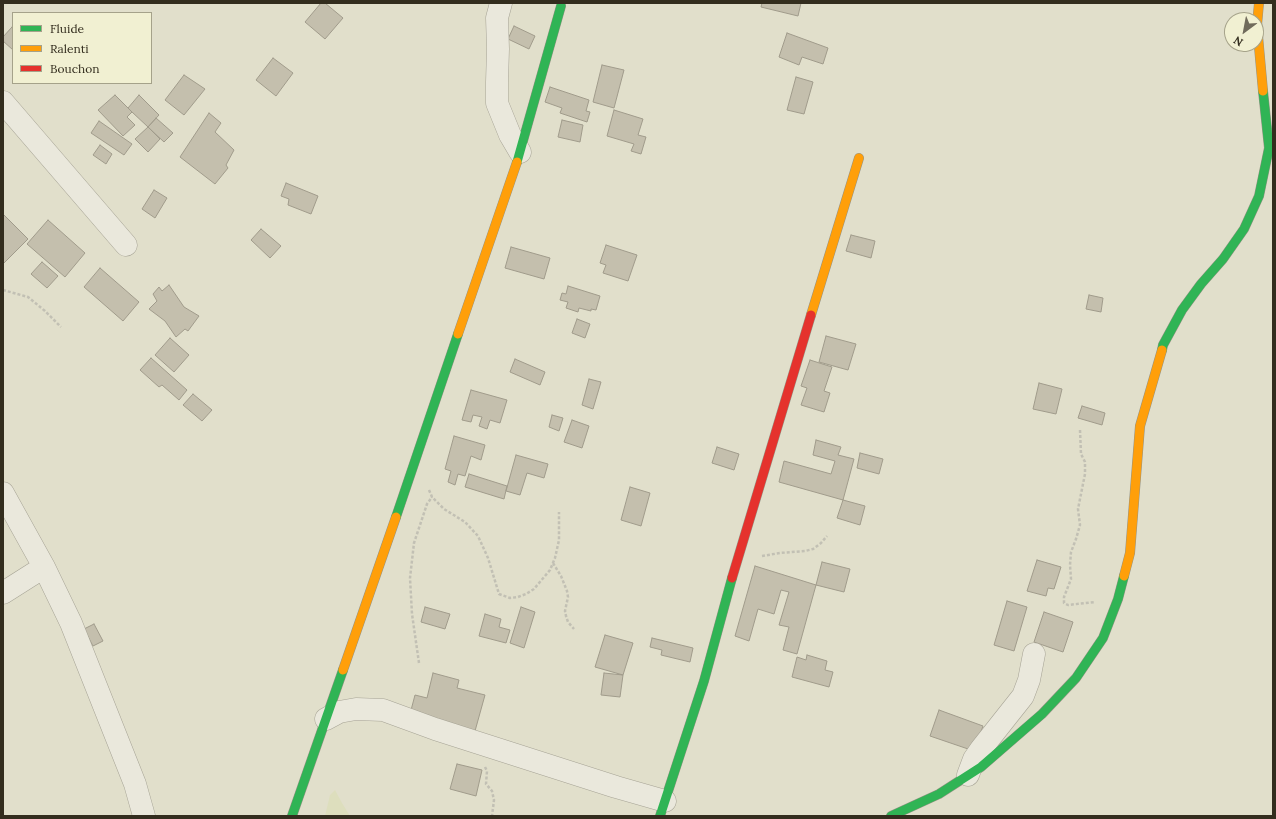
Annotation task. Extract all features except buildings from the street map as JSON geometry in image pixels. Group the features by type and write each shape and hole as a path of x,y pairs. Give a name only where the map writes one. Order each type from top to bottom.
{"street":[{"path":"501,3 497,18 497,103 510,135 520,152"},
{"path":"891,816 939,794 981,767 1042,714 1076,678 1103,638 1118,599 1130,553 1140,426 1163,345 1182,310 1201,284 1223,259 1244,229 1258,196 1269,148 1257,25 1259,3"},
{"path":"292,816 372,589 520,152 561,6"},
{"path":"3,102 126,245"},
{"path":"326,719 339,712 356,709 383,710 586,777 662,812 704,681 735,568 859,158"},
{"path":"3,493 44,567 71,623 135,784 144,816"},
{"path":"3,593 44,567"},
{"path":"968,775 974,759 1022,696 1029,680 1034,654"}],"path":[{"path":"3,290 28,297 61,327"},
{"path":"1080,430 1081,454 1085,462 1085,474 1078,510 1080,524 1071,552 1071,579 1064,597 1064,603 1068,605 1118,599"},
{"path":"427,486 432,497 444,509 465,522 478,536 488,558 498,594 510,598 518,597 534,589 550,570 556,558 559,540 560,512"},
{"path":"419,663 412,614 410,578 414,543 427,504 432,497"},
{"path":"735,568 763,556 813,549 821,544 827,536"},
{"path":"553,563 561,576 567,591 568,597 565,611 568,622 574,629"},
{"path":"482,762 486,771 486,784 492,791 494,800 492,816"}],"green space":[{"path":"335,790 350,816 325,816 330,795"}],"traffic: fast":[{"path":"517,162 561,6"},
{"path":"1162,350 1163,345 1182,310 1201,284 1223,259 1244,229 1259,196 1269,148 1263,91"},
{"path":"396,517 458,334"},
{"path":"891,816 939,794 981,767 1042,714 1076,678 1103,638 1118,599 1124,576"},
{"path":"660,816 704,681 732,578"},
{"path":"292,816 343,670"}],"traffic: slow":[{"path":"1259,3 1257,25 1263,91"},
{"path":"811,315 859,158"},
{"path":"458,334 517,162"},
{"path":"1124,576 1130,553 1140,426 1162,350"},
{"path":"343,670 396,517"}],"traffic: jam":[{"path":"732,578 811,315"}]}
